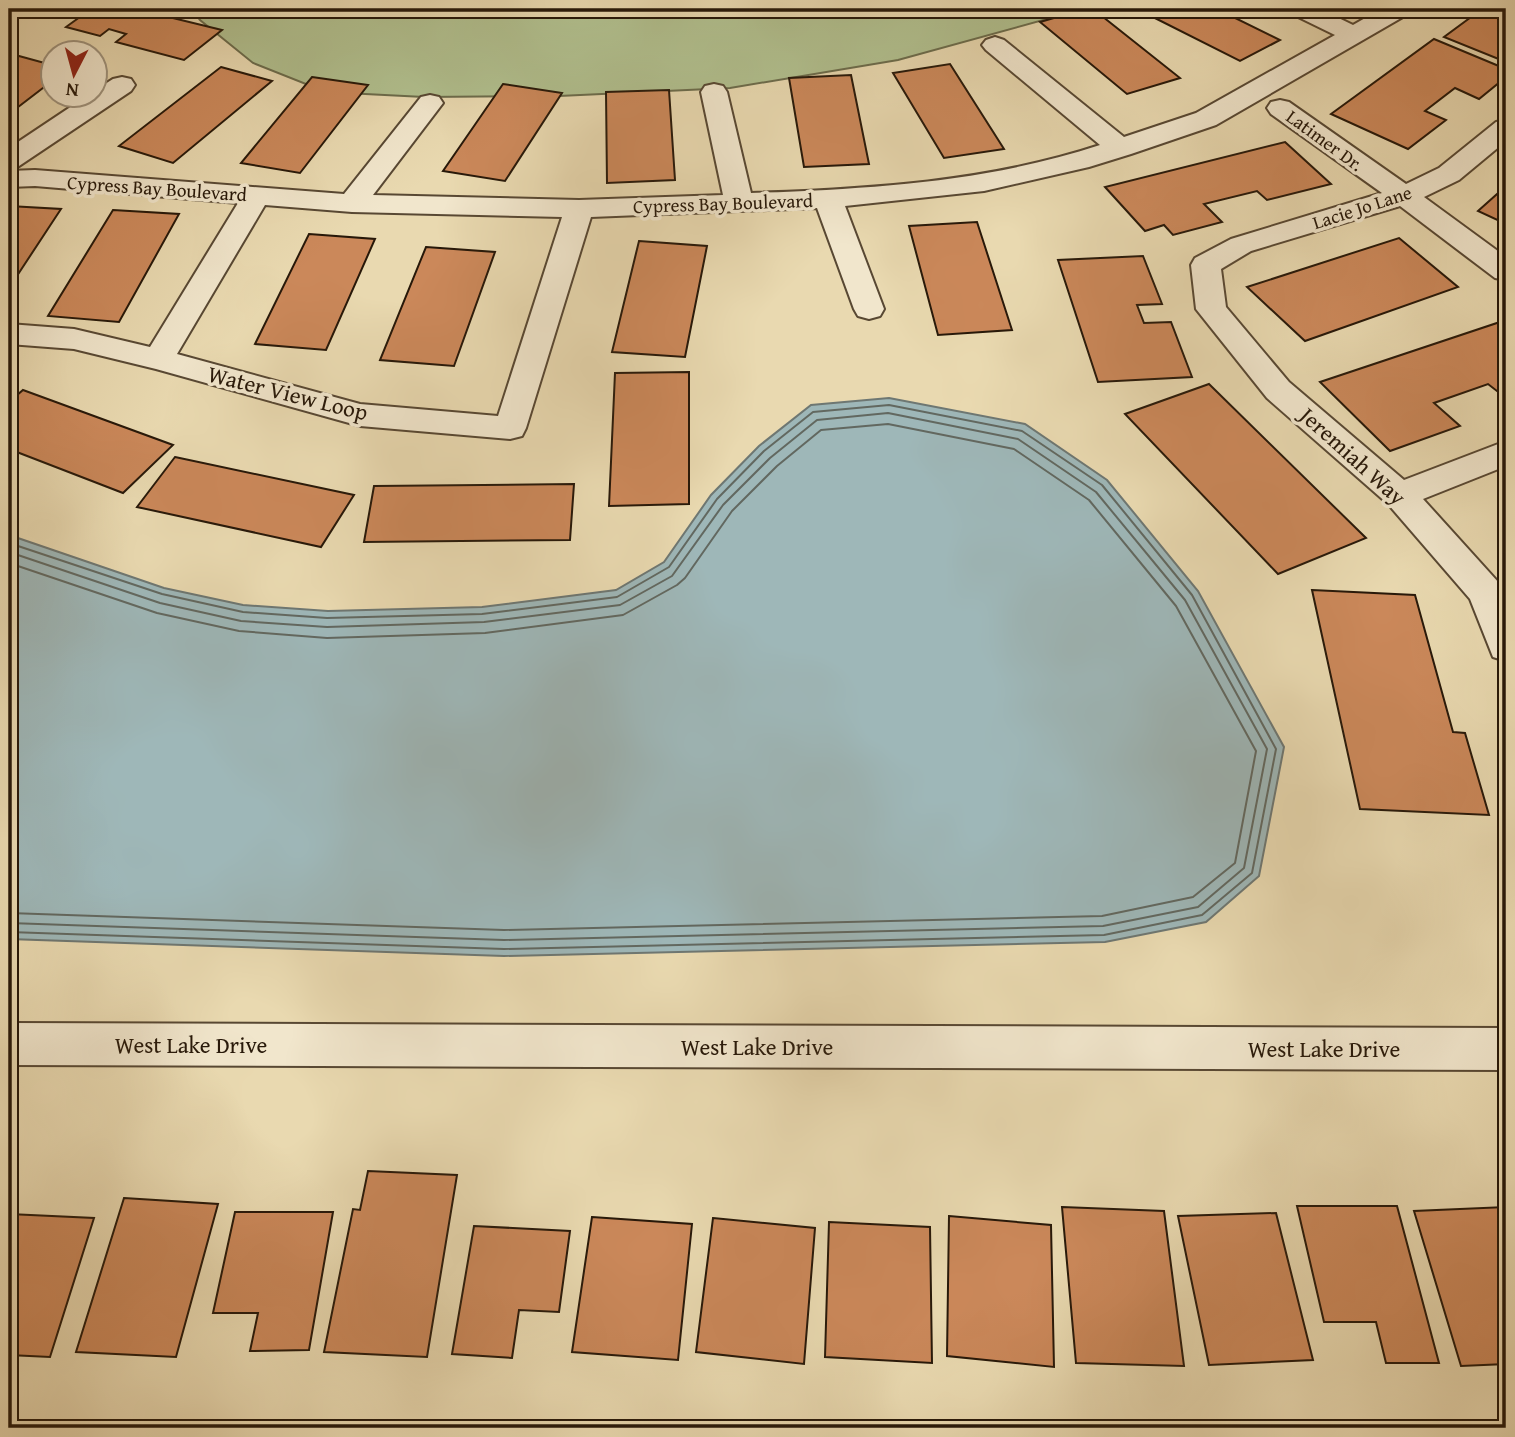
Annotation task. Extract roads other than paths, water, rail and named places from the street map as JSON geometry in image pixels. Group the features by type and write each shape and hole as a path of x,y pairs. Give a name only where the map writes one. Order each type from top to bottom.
{"street":[{"path":"1301,9 1353,34"},
{"name":"Cypress Bay Boulevard","path":"9,179 35,178 352,203 579,209 828,199 984,183 1079,161 1206,119 1399,9"},
{"path":"995,45 1121,148"},
{"path":"9,160 122,85"},
{"path":"714,92 738,201"},
{"path":"352,203 430,103"},
{"name":"Latimer Dr.","path":"1280,108 1403,197 1451,228 1506,271"},
{"name":"Lacie Jo Lane","path":"1206,265 1241,245 1403,197 1448,174 1506,128"},
{"path":"158,359 257,195"},
{"path":"828,199 869,309"},
{"name":"Water View Loop","path":"9,334 74,339 158,359 360,415 510,428 579,209"},
{"name":"Jeremiah Way","path":"1206,265 1211,309 1278,390 1400,495 1486,593 1506,647"},
{"path":"1400,495 1506,453"},
{"name":"West Lake Drive","path":"9,1044 1506,1049"}],"water":[{"path":"889,398 1025,424 1107,480 1198,591 1284,747 1259,876 1206,922 1105,942 504,956 9,939 9,535 164,588 243,605 328,611 482,607 616,590 664,562 711,495 759,446 811,405"}]}
